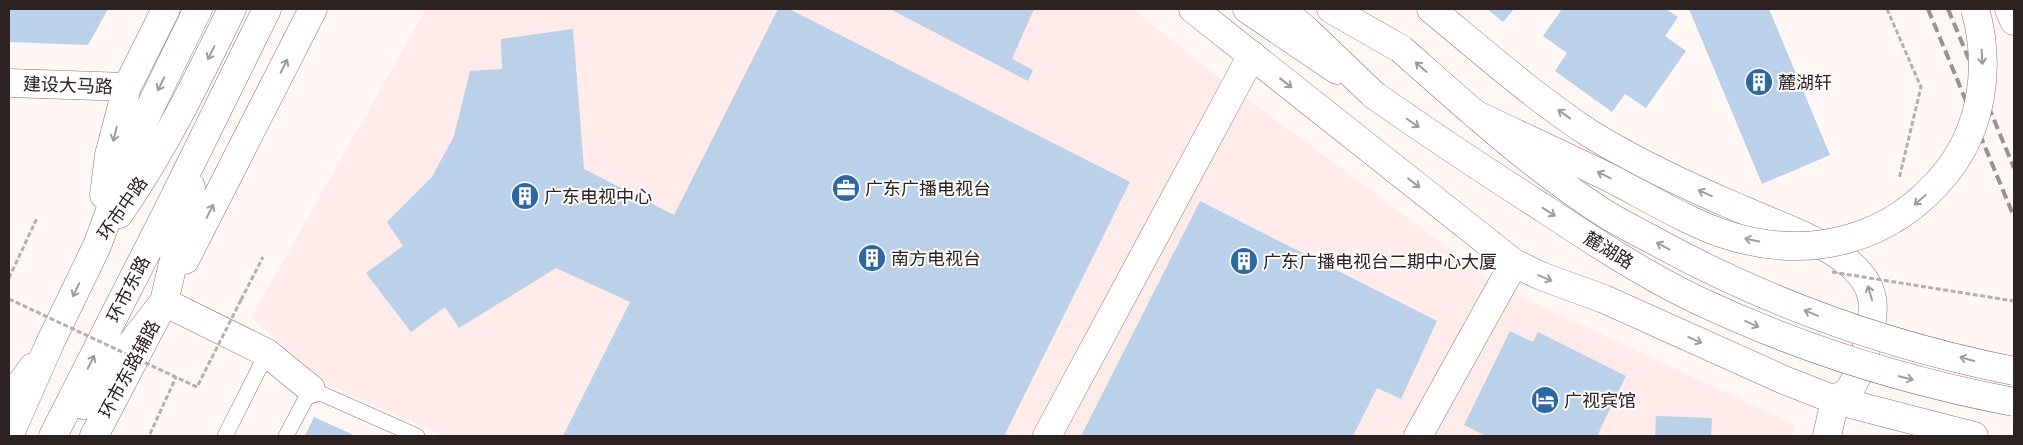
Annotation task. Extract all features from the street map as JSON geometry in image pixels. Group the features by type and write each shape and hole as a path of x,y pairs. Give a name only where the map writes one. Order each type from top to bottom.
{"main road":[{"name":"环市中路","path":"97,246 110,155 127,87 166,9"},
{"path":"9,436 97,246 142,124 198,9"},
{"name":"环市中路","path":"97,246 142,181 187,103 232,9"},
{"path":"164,302 202,142 267,9"},
{"path":"58,436 164,302 313,9"},
{"path":"1193,9 1514,262 1541,276 1604,298 1784,380 1835,400 1974,436"},
{"name":"麓湖路","path":"1247,9 1439,141 1604,248 1694,298 1766,331 1833,356 1902,377 2014,402"},
{"path":"1281,9 1306,30 1374,95"},
{"path":"1331,9 1401,49"},
{"name":"麓湖路","path":"1356,9 1475,114 1554,178 1607,215 1693,263 1734,282 1821,316 1904,343 2014,370"},
{"path":"1431,9 1517,79 1589,132 1674,180 1808,239 1836,254 1859,273 1868,286 1874,286 1872,322 1865,351 1856,378 1848,391 1835,400 1827,436"},
{"path":"1475,114 1586,166 1705,226 1728,235 1766,243 1796,246 1842,242 1888,223 1911,208 1943,177 1962,148 1976,116 1983,76 1981,37 1974,9"},
{"path":"2009,9 2014,21"},
{"path":"1047,436 1252,55"},
{"name":"建设大马路","path":"9,83 127,87"},
{"name":"环市东路","path":"53,436 202,142"},
{"path":"1418,436 1514,262"},
{"path":"164,302 268,353 311,389"},
{"name":"环市东路辅路","path":"94,436 164,302"},
{"path":"9,400 50,344"}],"lane":[{"path":"225,436 268,353"},
{"path":"286,436 311,389 417,436"}],"path":[{"path":"1887,9 1920,86 1898,182"},
{"path":"9,278 37,218"},
{"path":"9,299 197,387 263,257"},
{"path":"1831,272 2014,300"},
{"path":"150,434 176,377"}],"shaded area":[{"name":"广东广播电视台","path":"426,9 1132,9 1234,89 1501,287 1795,425 1793,436 443,436 330,385 251,318"}],"building":[{"path":"9,9 108,9 88,45 9,42"},
{"name":"南方电视台","path":"778,9 789,9 1130,182 1004,436 563,436 630,302 556,268 459,328 445,307 411,332 366,273 403,246 387,222 432,177 454,136 470,71 502,69 501,39 573,29 584,169 674,215"},
{"path":"890,9 1034,9 1012,59 1033,70 1028,81"},
{"path":"1487,9 1514,9 1503,22"},
{"path":"1562,9 1666,9 1678,17 1665,36 1686,51 1646,108 1625,94 1612,112 1555,71 1567,53 1543,36"},
{"name":"麓湖轩","path":"1689,9 1769,9 1830,155 1762,184"},
{"name":"广东广播电视台二期中心大厦","path":"1200,201 1437,321 1401,399 1377,388 1353,436 1081,436"},
{"name":"广视宾馆","path":"1510,331 1533,342 1538,332 1626,376 1597,436 1486,436 1464,425"},
{"path":"1656,416 1712,418 1711,436 1655,436"},
{"path":"314,417 356,436 305,436"}],"railway":[{"path":"1928,9 2014,217"},
{"path":"1948,9 2014,168"}],"place":[{"name":"麓湖轩","path":"1759,82"},
{"name":"广东广播电视台","path":"846,188"},
{"name":"广东电视中心","path":"525,196"},
{"name":"南方电视台","path":"872,258"},
{"name":"广东广播电视台二期中心大厦","path":"1244,261"},
{"name":"广视宾馆","path":"1545,400"}]}
